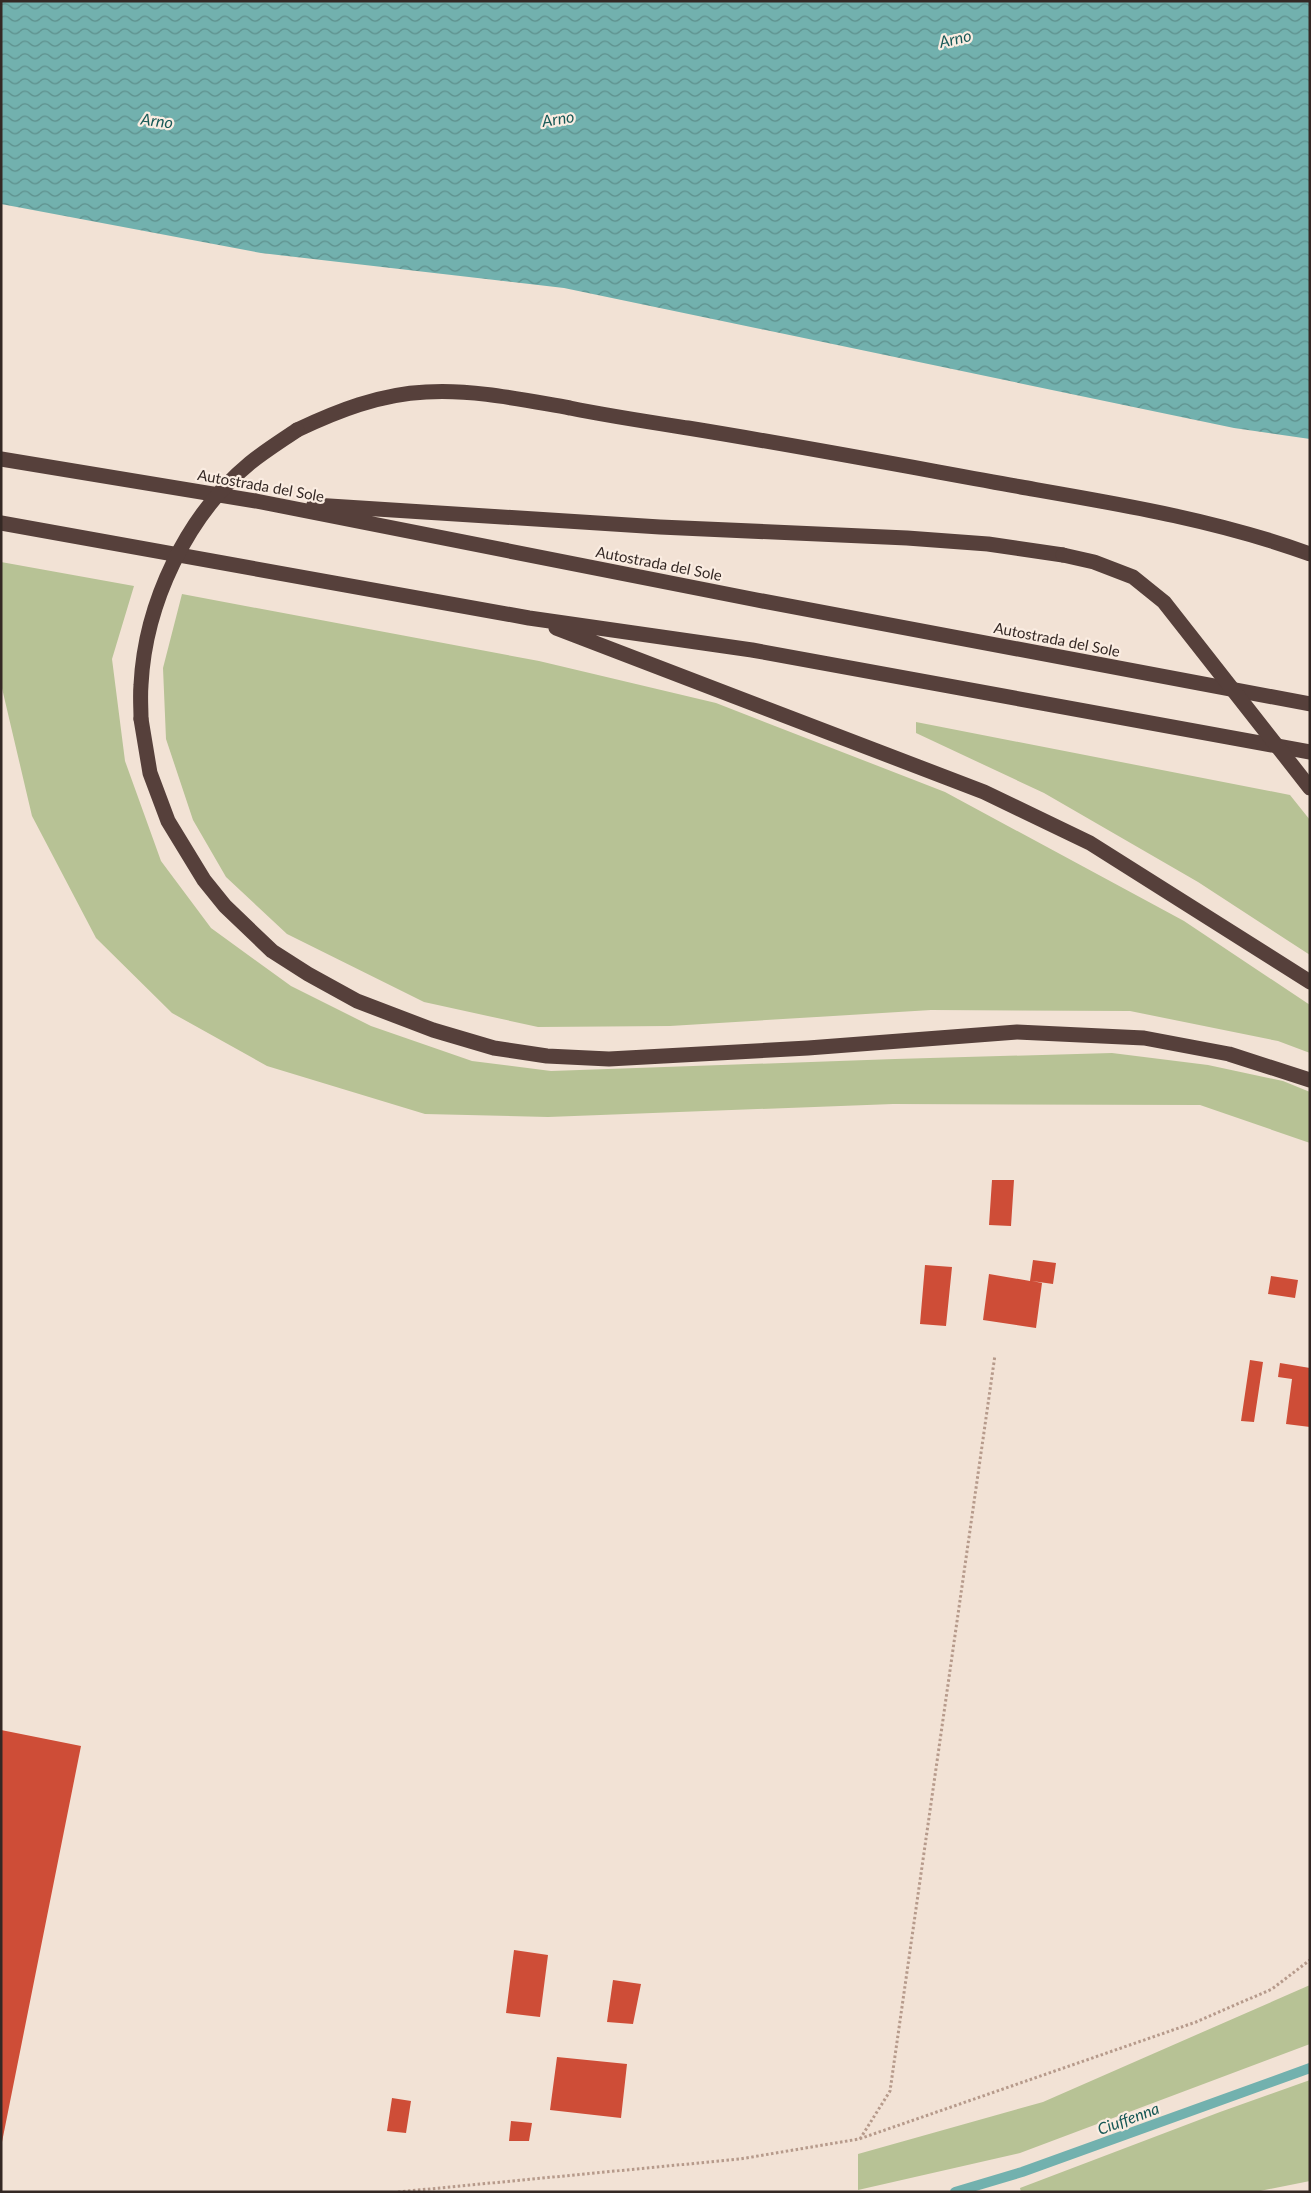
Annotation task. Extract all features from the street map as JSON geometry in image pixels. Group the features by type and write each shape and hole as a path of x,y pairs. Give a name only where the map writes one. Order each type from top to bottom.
{"highway":[{"path":"1310,554 1271,540 1137,508 798,446 516,398 464,392 426,392 396,396 331,414 297,430 256,458 230,481 212,502 182,546 160,598 151,626 140,685 141,719 150,772 168,821 204,880 225,906 272,951 308,974 357,1001 433,1030 494,1048 547,1056 609,1059 808,1048 1017,1032 1144,1038 1229,1054 1310,1080"},
{"name":"Autostrada del Sole","path":"1,459 256,501 757,600 1310,704"},
{"path":"256,501 688,528 906,538 988,544 1063,555 1094,562 1133,577 1164,602 1310,788"},
{"path":"1,523 529,618 752,650 1310,752"},
{"path":"529,618 993,796 1090,843 1310,982"}],"path":[{"path":"859,2139 890,2091 995,1355"},
{"path":"398,2192 740,2159 859,2139 1196,2022 1272,1990 1310,1960"}],"green space":[{"path":"1,562 134,586 112,659 125,761 161,861 211,928 291,986 371,1026 472,1061 551,1071 1112,1053 1208,1065 1283,1081 1310,1092 1310,1143 1200,1105 893,1104 548,1117 425,1114 267,1066 172,1013 96,938 32,816 1,684"},
{"path":"182,594 539,661 716,703 945,792 1184,921 1310,1005 1310,1053 1278,1041 1130,1011 931,1010 670,1026 538,1027 424,1002 287,934 226,877 193,820 166,739 163,668"},
{"path":"916,722 1290,795 1310,820 1310,955 1198,882 1044,793 916,733"},
{"path":"1310,1985 1310,2044 1020,2153 858,2190 858,2154 1043,2102"},
{"path":"1310,2080 1310,2181 1255,2192 1021,2192 1020,2188"}],"water":[{"name":"Arno","path":"1,1 1310,1 1310,439 1234,428 564,288 261,253 1,204"}],"building":[{"path":"992,1180 1014,1180 1011,1226 989,1225"},
{"path":"1033,1260 1056,1263 1053,1284 1032,1281 1042,1283 1036,1328 983,1320 989,1274 1030,1281"},
{"path":"925,1265 952,1267 946,1326 920,1324"},
{"path":"1271,1276 1298,1280 1295,1298 1268,1294"},
{"path":"1250,1360 1263,1362 1254,1422 1241,1421"},
{"path":"1280,1363 1310,1368 1310,1427 1286,1424 1292,1379 1278,1377"},
{"path":"1,1730 81,1746 2,2142 1,2142"},
{"path":"514,1950 548,1955 540,2017 506,2013"},
{"path":"613,1980 641,1984 633,2024 607,2022"},
{"path":"557,2057 627,2064 621,2118 550,2110"},
{"path":"392,2098 411,2101 406,2133 387,2131"},
{"path":"511,2121 532,2123 529,2141 509,2141"}],"waterway":[{"name":"Ciuffenna","path":"955,2192 1022,2172 1310,2068"}]}
